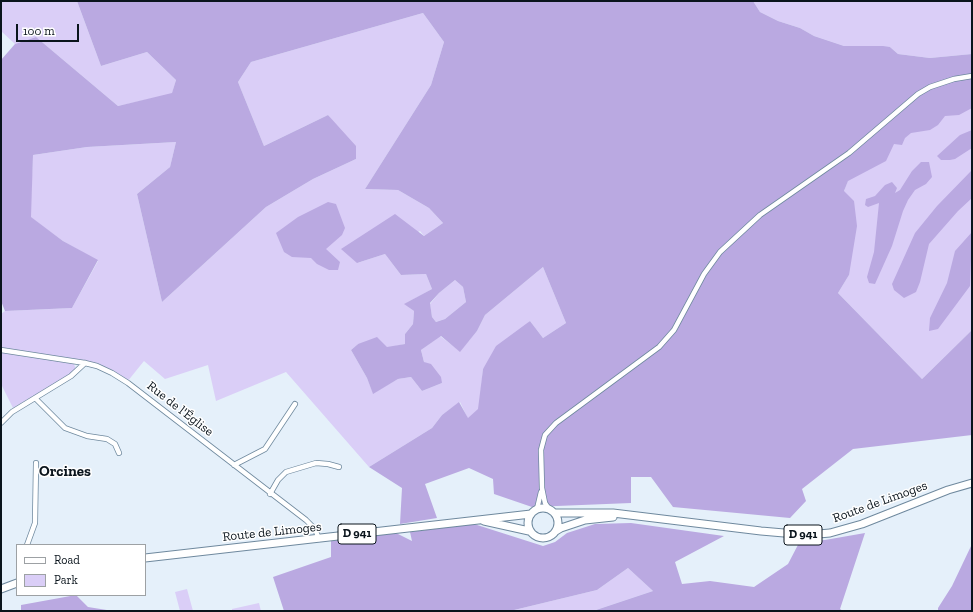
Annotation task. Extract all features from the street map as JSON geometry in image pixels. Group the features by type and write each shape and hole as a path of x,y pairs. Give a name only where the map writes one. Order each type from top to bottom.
{"main road":[{"name":"Route de Limoges","path":"552,511 628,514 786,534 830,533 862,524 948,490 972,484"},
{"path":"543,508 552,511 558,522 556,532 552,536 542,539 532,535 529,531 527,522 534,511 543,508"},
{"name":"Route de Limoges","path":"146,558 534,511"},
{"name":"Route de Limoges","path":"556,532 561,528 585,520 628,514"},
{"name":"Route de Limoges","path":"472,519 529,531"},
{"path":"1,588 16,583"}],"street":[{"path":"552,511 545,503 542,488 541,450 545,435 556,423 659,347 674,330 704,274 720,252 760,215 849,153 918,94 930,87 954,79 972,76"},
{"name":"Rue de l'Église","path":"1,350 85,363 97,366 124,380 311,525 319,534 319,538"},
{"path":"1,423 12,412 71,376 85,363"},
{"path":"35,398 65,428 87,436 107,439 115,444 119,453"},
{"path":"234,465 265,449 295,404"},
{"path":"27,544 35,523 36,463"},
{"path":"270,494 278,480 286,472 316,463 339,467"},
{"path":"534,511 542,488"}],"green space":[{"path":"1,1 77,1 101,66 147,52 176,80 172,94 118,106 36,37 15,44 1,31"},
{"path":"753,1 972,1 972,54 930,58 898,54 890,47 844,46 814,36 800,28 778,21 760,12"},
{"path":"423,13 444,42 431,85 365,189 398,190 429,208 443,223 424,236 420,231 357,263 385,254 401,275 426,274 432,289 405,304 414,311 413,324 405,334 405,344 387,348 358,344 351,350 367,378 373,393 398,379 411,377 422,391 442,383 424,362 421,350 440,336 460,351 477,331 485,315 543,267 566,323 543,338 530,321 483,369 479,409 468,419 460,402 442,415 432,428 369,467 286,372 216,401 208,365 165,379 144,361 127,382 97,366 1,350 1,314 5,311 72,308 98,261 63,241 30,217 33,155 87,147 176,142 170,167 137,194 162,302 266,207 313,179 356,159 328,115 264,146 238,82 251,62"},
{"path":"972,85 972,330 922,379 838,293 849,275 844,191 852,170"},
{"path":"455,280 463,287 466,302 445,319 436,322 432,317 430,304 439,293"},
{"path":"1,352 73,362 76,369 71,374 13,408 1,384"},
{"path":"628,568 653,591 593,611 510,611 597,590"},
{"path":"187,589 193,611 180,611 175,592"},
{"path":"259,603 261,611 232,611 232,609"}],"shaded area":[{"path":"77,1 753,1 760,12 778,21 800,28 814,36 844,46 883,46 890,47 898,54 930,58 972,54 972,108 959,115 945,116 938,125 930,130 911,133 905,138 902,145 894,144 886,161 848,181 844,191 854,201 857,226 849,275 838,293 922,379 972,330 972,435 853,449 802,489 806,501 790,518 673,507 651,477 631,477 631,503 532,507 494,494 493,479 469,468 425,484 437,518 400,524 402,488 369,467 432,428 442,415 459,402 468,418 478,409 483,369 496,346 530,321 543,338 566,323 543,267 485,315 477,331 460,352 441,336 421,350 424,362 431,364 441,377 442,383 422,391 411,377 398,379 373,394 367,378 351,350 358,344 377,337 387,347 405,344 405,334 413,324 414,311 404,304 432,289 426,274 401,275 385,254 357,263 341,249 395,214 424,236 443,223 429,208 398,190 365,189 431,85 444,42 423,13 251,62 238,82 264,146 328,115 356,146 356,159 313,179 266,207 162,302 137,194 170,167 176,142 87,147 33,155 31,217 63,241 98,260 72,308 5,311 1,301 1,60 15,44 36,37 118,106 172,93 176,80 147,52 101,66","holes":["455,280 463,287 466,302 445,319 436,322 432,317 430,303 439,293"]},
{"path":"972,130 972,148 955,159 941,160 937,156 960,135"},
{"path":"921,162 929,162 932,177 926,184 915,190 908,200 892,246 875,284 869,283 867,277 874,252 879,203 868,207 865,205 866,199 875,196 885,185 892,182 897,188 895,193 900,190 912,171"},
{"path":"972,170 972,198 958,211 929,244 920,282 916,292 904,298 894,290 892,284 915,233 937,206"},
{"path":"328,202 336,204 345,228 342,235 326,249 340,262 338,270 329,270 317,264 311,258 292,257 284,252 276,233 298,217"},
{"path":"972,232 970,286 938,329 929,331 930,318 947,283 955,251"},
{"path":"631,523 724,536 675,562 682,584 710,581 754,587 788,564 800,541 825,540 865,533 840,609 843,611 593,611 653,591 628,568 597,590 510,611 284,611 273,577 331,557 331,541 396,533 412,541 410,532 474,524 543,546 555,542 567,533 595,524"},
{"path":"972,544 972,611 938,611 938,608 952,586"},
{"path":"77,596 88,607 113,611 21,611 21,605"}],"district":[{"name":"Orcines","path":"65,472"}]}
